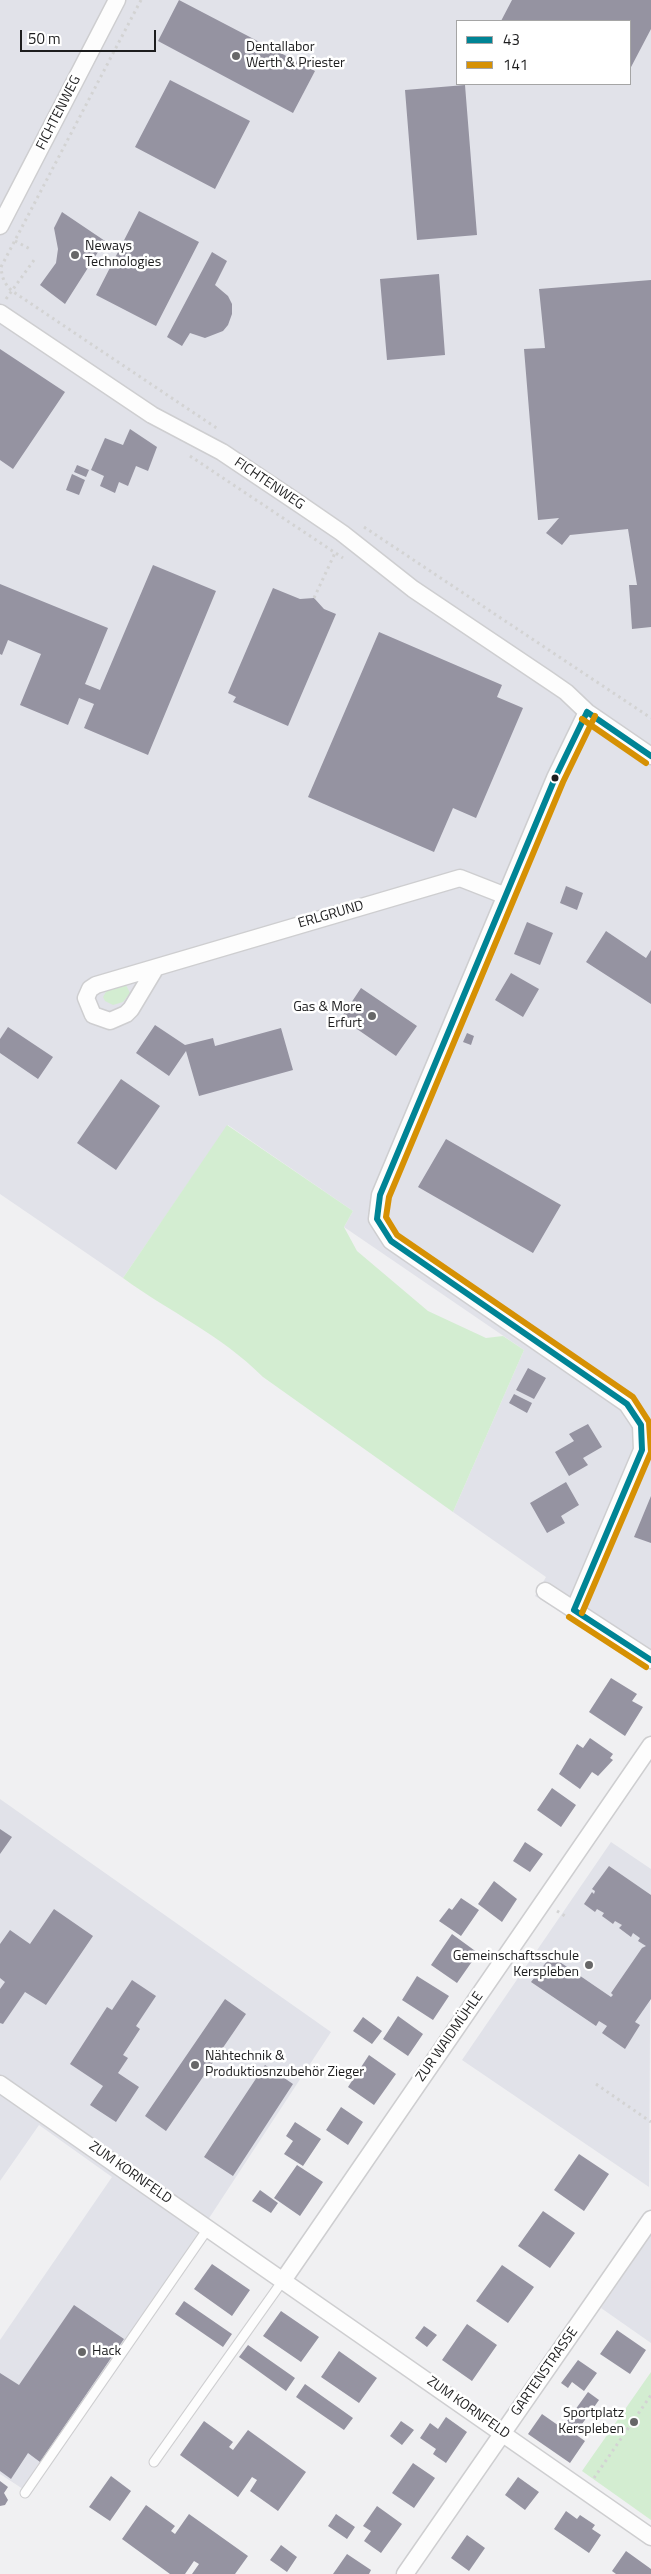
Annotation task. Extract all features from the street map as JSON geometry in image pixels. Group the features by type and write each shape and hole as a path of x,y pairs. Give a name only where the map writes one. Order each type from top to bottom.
{"street":[{"name":"FICHTENWEG","path":"0,226 117,0"},
{"name":"FICHTENWEG","path":"0,312 152,415 222,452 342,533 413,589 566,692 587,712 651,756"},
{"path":"574,1610 642,1450 642,1425 627,1404 391,1241 377,1219 380,1194 555,778 587,712"},
{"name":"ERLGRUND","path":"155,969 460,878 506,896"},
{"path":"545,1591 651,1660"},
{"name":"ZUR WAIDMÜHLE","path":"284,2279 651,1745"},
{"name":"ZUM KORNFELD","path":"0,2084 284,2279 651,2536"},
{"name":"GARTENSTRASSE","path":"404,2574 651,2219"}],"lane":[{"path":"25,2493 209,2227"},
{"path":"154,2462 284,2279"}],"path":[{"path":"141,0 1,267 4,283 12,291 223,432"},
{"path":"15,241 32,250"},
{"path":"12,291 34,260"},
{"path":"183,451 349,561"},
{"path":"361,524 651,718"},
{"path":"314,598 335,553"},
{"path":"596,2084 651,2122"},
{"path":"585,2490 651,2395"}],"shaded area":[{"path":"0,0 651,0 651,1670 535,1596 546,1577 453,1512 524,1350 344,1227 353,1211 228,1125 123,1278 0,1194"},
{"path":"0,1799 331,2032 196,2238 23,2489 0,2474 0,2340 112,2177 39,2125 0,2181"},
{"name":"Gemeinschaftsschule Kerspleben","path":"611,1842 651,1869 649,2187 462,2060"},
{"path":"651,2234 651,2343 601,2308"}],"green space":[{"path":"126,985 130,993 123,1002 113,1005 105,1001 103,997 107,990"},
{"path":"227,1125 353,1211 344,1227 357,1251 428,1311 486,1338 503,1336 524,1350 453,1512 263,1377 230,1348 123,1278"},
{"name":"Sportplatz Kerspleben","path":"651,2372 651,2520 582,2471"}],"building":[{"path":"179,0 315,71 293,113 158,41"},
{"path":"512,0 651,0 651,29 631,67 631,20 502,20"},
{"path":"170,80 250,121 215,189 135,147"},
{"path":"465,85 477,235 417,240 405,90"},
{"path":"139,211 199,242 156,326 96,295"},
{"path":"62,212 105,241 65,304 40,285 56,263 58,249 54,228"},
{"path":"212,252 227,261 215,285 228,296 232,304 232,314 228,325 223,331 205,338 190,333 182,346 167,337"},
{"path":"439,274 445,355 387,360 380,279"},
{"path":"651,280 651,627 632,629 629,585 637,585 628,529 570,535 562,545 546,533 559,518 538,520 524,349 545,348 539,289"},
{"path":"0,349 65,392 13,469 0,460"},
{"path":"130,429 157,447 148,471 136,466 128,486 119,482 115,493 100,486 104,476 91,470 105,438 123,445"},
{"path":"77,465 89,470 86,477 74,472"},
{"path":"72,474 85,480 79,495 66,490"},
{"path":"153,565 216,591 148,755 84,728 94,704 79,698 68,725 20,705 41,654 8,640 2,655 0,654 0,584 108,628 85,684 100,690"},
{"path":"273,588 300,599 314,598 324,609 336,614 288,726 233,702 236,697 228,693"},
{"path":"379,632 502,685 497,697 523,708 476,818 453,808 434,852 308,797"},
{"path":"566,886 583,893 577,910 560,903"},
{"path":"527,922 553,933 540,965 514,954"},
{"path":"606,931 646,958 651,950 651,1004 586,962"},
{"path":"511,973 539,989 523,1017 495,1000"},
{"path":"361,988 417,1026 396,1056 341,1018"},
{"path":"155,1025 185,1045 213,1038 215,1046 281,1028 293,1070 199,1096 186,1051 169,1076 136,1053"},
{"path":"8,1027 53,1057 38,1079 0,1053 0,1039"},
{"path":"467,1033 474,1036 471,1045 463,1042"},
{"path":"121,1079 160,1106 116,1170 77,1143"},
{"path":"446,1139 561,1205 533,1253 418,1187"},
{"path":"528,1368 546,1378 534,1399 516,1390"},
{"path":"514,1394 532,1403 527,1413 509,1403"},
{"path":"588,1424 602,1447 583,1458 588,1465 569,1476 555,1452 574,1441 569,1434"},
{"path":"566,1482 579,1505 561,1516 565,1523 547,1533 530,1503"},
{"path":"651,1496 651,1543 634,1537"},
{"path":"611,1678 637,1694 632,1701 643,1707 625,1736 589,1712"},
{"path":"590,1738 613,1754 610,1758 613,1760 598,1776 592,1772 580,1789 559,1774 577,1744 583,1748"},
{"path":"552,1788 576,1805 561,1827 537,1810"},
{"path":"0,1829 12,1837 0,1854"},
{"path":"525,1842 543,1854 530,1872 513,1861"},
{"path":"609,1866 651,1895 651,1999 635,2022 640,2025 625,2049 602,2033 607,2026 599,2021 596,2026 531,1982 551,1956 611,1997 613,1995 611,1993 642,1948 646,1946 638,1941 640,1938 633,1933 631,1937 619,1928 622,1925 615,1921 613,1924 602,1916 604,1913 597,1909 595,1912 584,1904 592,1892 594,1894 595,1891 592,1889"},
{"path":"494,1881 517,1899 502,1922 478,1904"},
{"path":"461,1898 479,1910 461,1936 439,1921 449,1908 452,1910"},
{"path":"54,1909 93,1936 46,2005 25,1992 3,2024 0,2023 0,1989 5,1982 0,1978 0,1944 10,1930 30,1944"},
{"path":"452,1934 478,1953 457,1983 431,1965"},
{"path":"417,1976 449,1996 433,2020 402,2000"},
{"path":"132,1980 156,1996 136,2026 140,2029 123,2055 128,2058 118,2073 139,2087 116,2122 90,2105 103,2086 70,2064 107,2007 112,2010"},
{"name":"Nähtechnik & Produktiosnzubehör Zieger","path":"225,1999 246,2014 166,2131 145,2116"},
{"path":"398,2016 423,2034 408,2056 383,2039"},
{"path":"363,2017 382,2031 372,2044 353,2031"},
{"path":"369,2055 396,2074 374,2105 348,2087"},
{"path":"265,2065 293,2084 233,2176 204,2157"},
{"path":"341,2107 363,2122 348,2145 326,2130"},
{"path":"295,2122 321,2139 303,2166 284,2154 293,2141 286,2136"},
{"path":"579,2154 609,2174 584,2211 554,2190"},
{"path":"297,2165 323,2182 300,2216 274,2198"},
{"path":"260,2190 278,2203 271,2213 252,2201"},
{"path":"543,2211 575,2233 550,2268 518,2246"},
{"path":"212,2264 250,2290 232,2316 194,2289"},
{"path":"502,2265 534,2287 508,2323 476,2301"},
{"path":"184,2301 232,2334 223,2347 175,2314"},
{"path":"74,2305 124,2339 40,2462 28,2453 11,2479 0,2471 0,2373 19,2385"},
{"path":"281,2311 319,2337 301,2362 263,2336"},
{"path":"467,2324 497,2345 472,2381 442,2360"},
{"path":"424,2326 437,2335 427,2347 415,2338"},
{"path":"617,2330 646,2350 630,2374 600,2354"},
{"path":"248,2345 295,2378 286,2391 239,2357"},
{"path":"339,2351 377,2378 359,2403 321,2377"},
{"path":"578,2360 597,2373 584,2391 572,2382 568,2388 561,2383"},
{"path":"305,2384 353,2418 344,2430 296,2397"},
{"path":"588,2392 599,2400 575,2434 585,2441 570,2463 528,2434 542,2414 562,2428"},
{"path":"446,2417 467,2432 446,2463 433,2454 436,2449 420,2438 430,2423 438,2429"},
{"path":"204,2421 233,2442 229,2447 233,2450 248,2430 306,2472 278,2511 250,2491 257,2480 252,2477 238,2497 180,2455"},
{"path":"401,2421 414,2430 402,2445 390,2436"},
{"path":"413,2463 435,2478 414,2508 392,2493"},
{"path":"111,2476 131,2491 110,2521 89,2507"},
{"path":"518,2477 539,2492 525,2510 505,2495"},
{"path":"0,2481 8,2487 4,2493 8,2500 5,2505 0,2506"},
{"path":"146,2505 175,2526 171,2531 175,2534 189,2514 248,2556 235,2574 192,2574 199,2564 194,2561 185,2574 170,2574 122,2539"},
{"path":"377,2506 402,2524 381,2553 364,2541 371,2531 363,2526"},
{"path":"566,2511 577,2519 580,2515 595,2525 592,2529 601,2535 589,2553 554,2529"},
{"path":"336,2514 355,2527 347,2539 328,2526"},
{"path":"467,2535 485,2548 469,2571 451,2558"},
{"path":"281,2545 297,2557 287,2572 270,2560"},
{"path":"626,2551 651,2569 651,2574 616,2574 612,2571"},
{"path":"347,2554 371,2570 369,2574 333,2574"}],"transit line":[{"name":"43","path":"587,712 651,756"},
{"name":"43","path":"574,1610 642,1450 641,1425 627,1404 391,1241 377,1219 380,1195 555,778 587,712"},
{"name":"141","path":"582,1613 651,1452 649,1422 633,1397 397,1235 386,1217 389,1197 563,782 595,716"},
{"name":"141","path":"582,719 646,763"},
{"name":"43","path":"574,1610 651,1660"},
{"name":"141","path":"569,1617 646,1667"}],"place":[{"name":"Dentallabor Werth & Priester","path":"236,56"},
{"name":"Neways Technologies","path":"75,255"},
{"name":"Gas & More Erfurt","path":"372,1016"},
{"name":"Gemeinschaftsschule Kerspleben","path":"589,1965"},
{"name":"Nähtechnik & Produktiosnzubehör Zieger","path":"195,2065"},
{"name":"Hack","path":"82,2352"},
{"name":"Sportplatz Kerspleben","path":"634,2422"}]}
